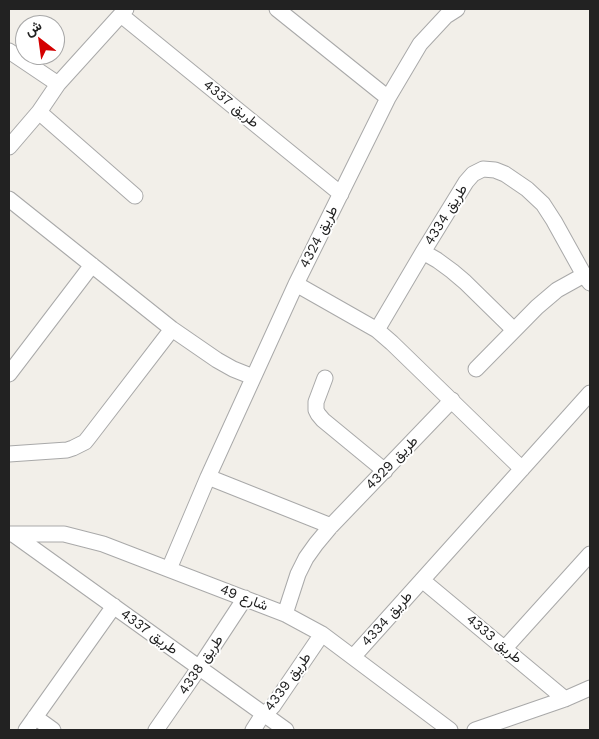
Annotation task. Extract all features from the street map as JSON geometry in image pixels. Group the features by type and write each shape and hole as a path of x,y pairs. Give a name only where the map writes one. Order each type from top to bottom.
{"street":[{"path":"277,9 388,98"},
{"name":"طريق 4324","path":"169,569 208,477 296,284 388,98 420,44 446,16 457,9"},
{"name":"طريق 4337","path":"9,147 58,84 124,12 341,194"},
{"path":"9,51 58,84"},
{"path":"38,112 136,196"},
{"name":"طريق 4334","path":"378,330 466,182 473,174 484,169 495,170 505,174 527,189 543,204 587,279"},
{"path":"9,199 172,329 217,360 253,377"},
{"path":"423,252 452,270 514,330"},
{"path":"9,374 92,265"},
{"path":"476,369 547,298 568,283 587,279"},
{"path":"296,284 378,330 522,469"},
{"path":"9,454 67,450 85,442 172,329"},
{"path":"325,378 316,402 318,414 385,471"},
{"name":"طريق 4334","path":"353,657 590,393"},
{"name":"طريق 4329","path":"286,614 298,574 306,558 331,526 452,400"},
{"path":"208,477 331,526"},
{"name":"طريق 4337","path":"11,534 286,730"},
{"name":"شارع 49","path":"11,534 64,534 103,544 286,614 322,634 450,730"},
{"path":"505,648 590,554"},
{"name":"طريق 4333","path":"422,580 565,699"},
{"name":"طريق 4338","path":"156,730 245,598"},
{"path":"26,730 114,606"},
{"name":"طريق 4339","path":"253,730 273,706 322,634"},
{"path":"475,730 565,699 590,688"},
{"path":"35,717 53,730"}]}
